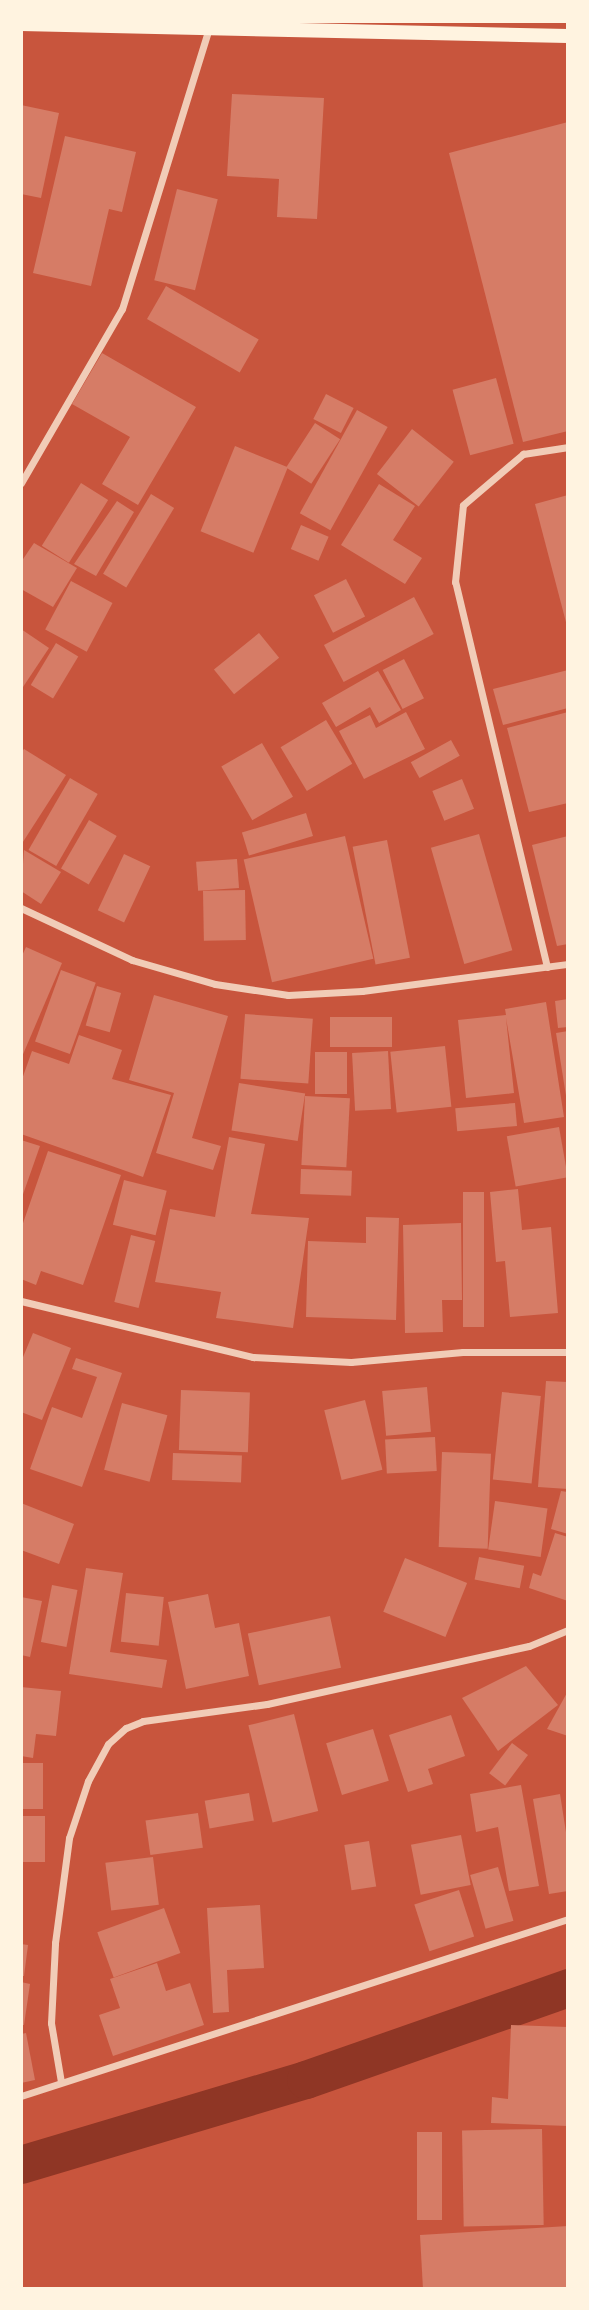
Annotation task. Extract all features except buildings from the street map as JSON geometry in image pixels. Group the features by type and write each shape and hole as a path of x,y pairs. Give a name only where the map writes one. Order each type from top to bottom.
{"main road":[{"path":"21,24 568,36"}],"street":[{"path":"21,483 122,309 209,28"},
{"path":"547,967 455,582 463,505 523,454 568,447"},
{"path":"21,908 132,960 215,984 288,995 362,991 568,964"},
{"path":"21,1301 253,1357 351,1362 463,1352 568,1352"},
{"path":"61,2082 51,2023 55,1943 65,1864 88,1781 108,1744 126,1728 143,1721 267,1704 529,1646 568,1630"},
{"path":"21,2096 568,1919"}],"waterway":[{"path":"21,2165 306,2080 568,1988"}]}
